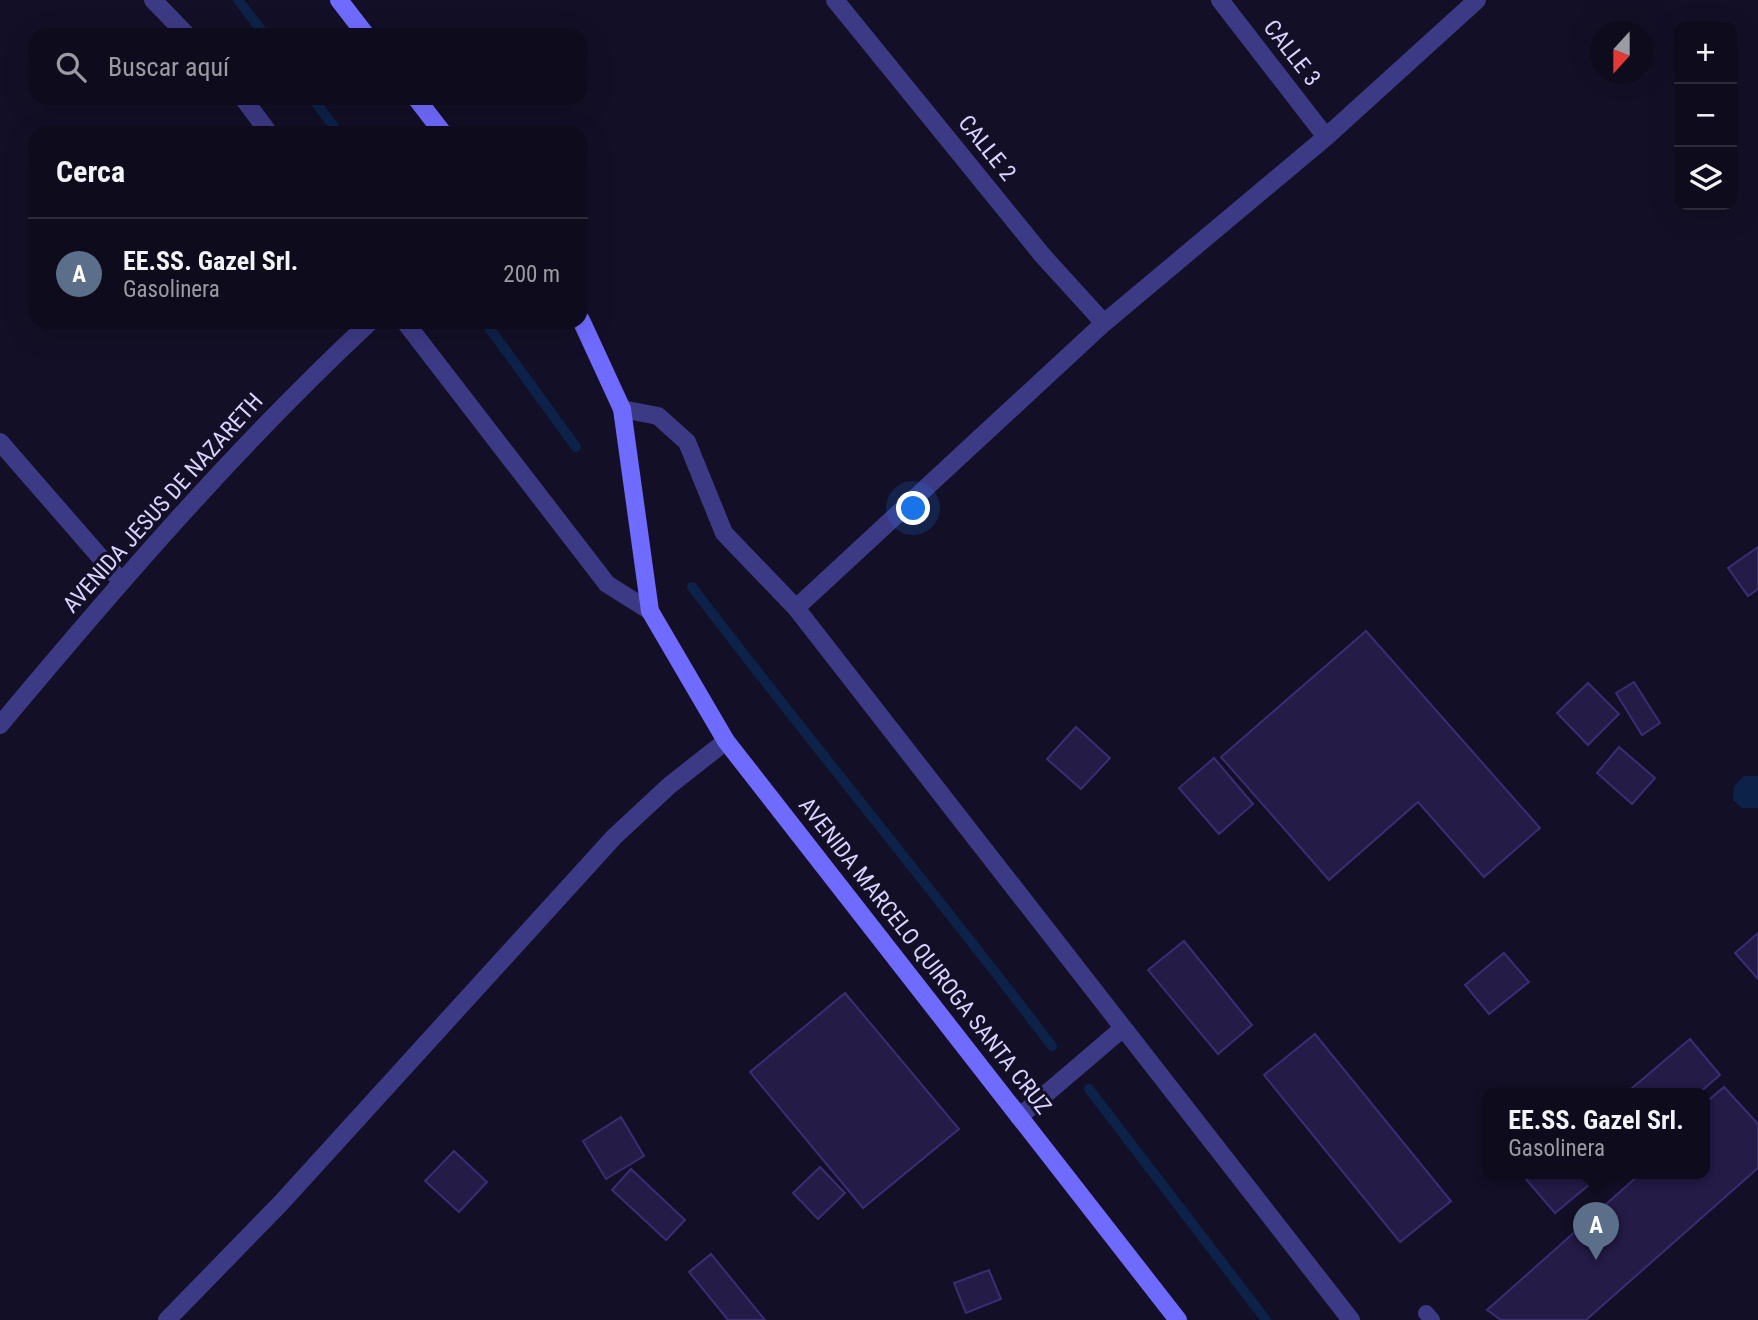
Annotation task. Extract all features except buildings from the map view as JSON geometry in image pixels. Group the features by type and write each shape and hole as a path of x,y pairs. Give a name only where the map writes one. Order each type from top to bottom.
{"main road":[{"path":"339,0 361,28"},
{"path":"421,105 438,126"},
{"name":"AVENIDA MARCELO QUIROGA SANTA CRUZ","path":"585,329 622,409 650,611 726,741 1178,1320"}],"street":[{"path":"153,0 180,28"},
{"name":"CALLE 2","path":"835,0 1043,256 1104,323"},
{"name":"CALLE 3","path":"1220,0 1326,136"},
{"path":"796,608 1104,323 1326,136 1477,0"},
{"path":"248,105 265,126"},
{"name":"AVENIDA JESUS DE NAZARETH","path":"0,725 121,581 304,384 363,329"},
{"name":"AVENIDA MARCELO QUIROGA SANTA CRUZ","path":"410,329 607,584 650,611"},
{"path":"622,409 657,416 687,442 724,534 796,608 1351,1320"},
{"path":"0,442 121,581"},
{"path":"167,1320 281,1203 614,837 670,785 726,741"},
{"path":"1019,1117 1122,1029"}],"water":[{"path":"1744,776 1758,776 1758,808 1742,808 1733,800 1734,786"}],"waterway":[{"path":"238,0 260,28"},
{"path":"317,105 334,126"},
{"path":"490,329 576,447"},
{"path":"692,587 1052,1046"},
{"path":"1089,1089 1266,1320"}],"place":[{"name":"EE.SS. Gazel Srl.","path":"1596,1260"}]}
